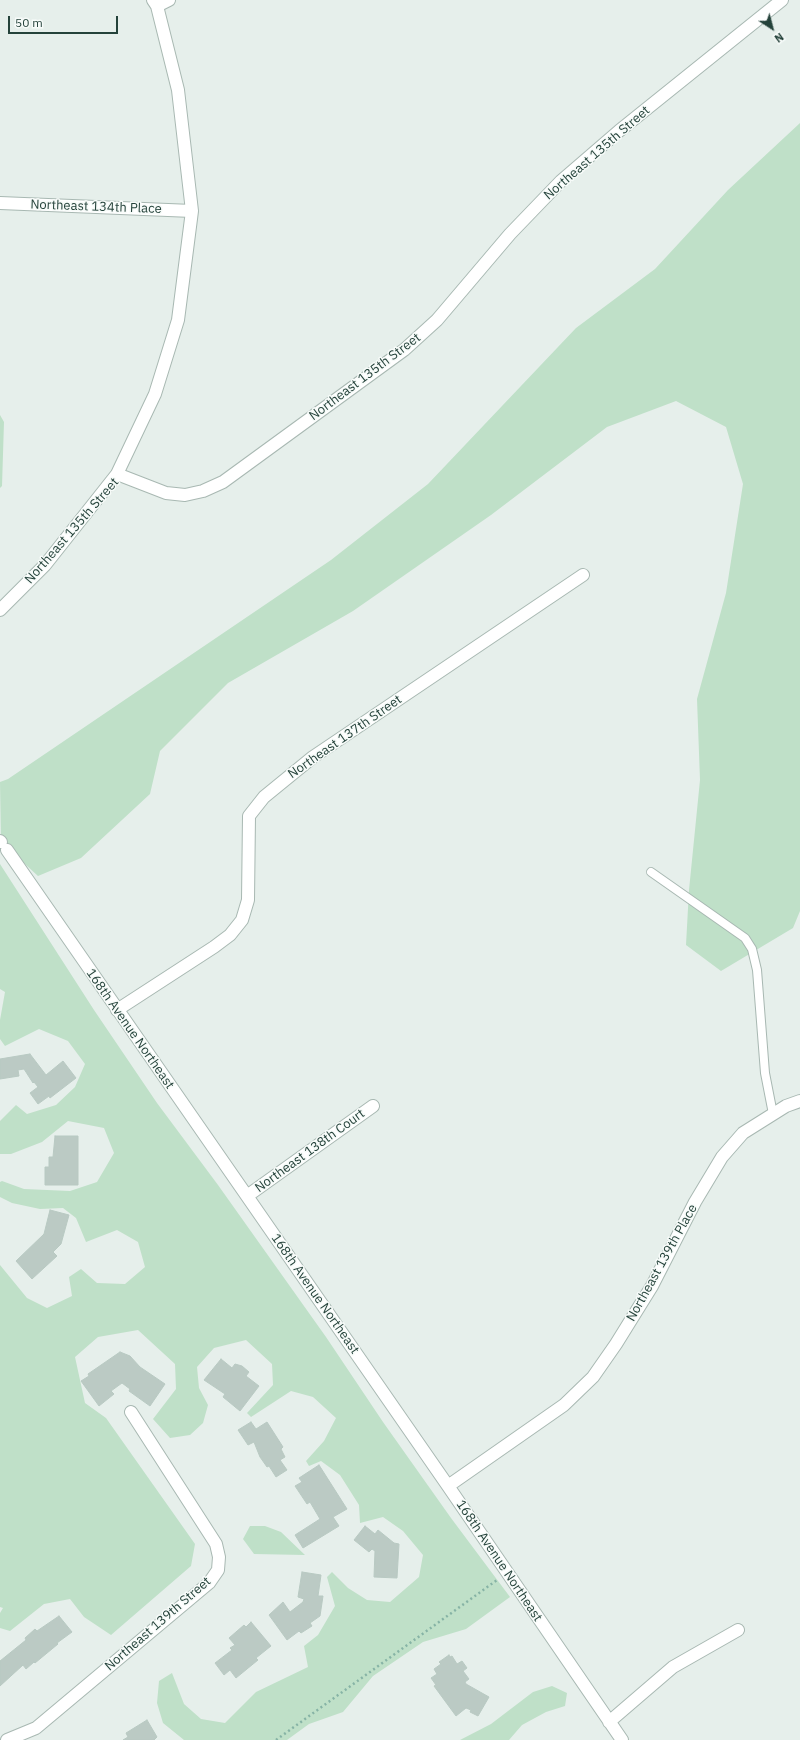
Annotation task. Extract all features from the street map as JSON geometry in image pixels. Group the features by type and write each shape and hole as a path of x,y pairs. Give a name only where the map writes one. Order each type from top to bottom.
{"street":[{"path":"117,474 156,394 178,320 192,211 178,90 155,3 169,0"},
{"name":"Northeast 135th Street","path":"0,610 45,565 117,474 166,493 185,495 203,491 223,482 404,350 437,320 510,234 561,181 625,127 782,0"},
{"name":"Northeast 134th Place","path":"0,203 192,211"},
{"name":"Northeast 137th Street","path":"117,1010 214,947 230,935 242,920 248,900 249,816 264,797 313,756 584,575"},
{"name":"168th Avenue Northeast","path":"3,844 448,1486 622,1740"},
{"name":"Northeast 139th Place","path":"448,1486 564,1405 593,1377 616,1344 652,1286 695,1202 722,1157 743,1133 786,1106 800,1101"},
{"name":"Northeast 138th Court","path":"247,1196 373,1106"},
{"name":"Northeast 139th Street","path":"7,1740 39,1726 210,1583 218,1570 219,1557 216,1544 131,1412"},
{"path":"609,1722 673,1667 738,1630"}],"lane":[{"path":"651,872 745,938 752,949 757,970 765,1073 773,1114"}],"path":[{"path":"276,1740 508,1573"}],"green space":[{"path":"800,123 800,911 793,928 721,971 686,945 689,890 700,780 697,699 726,593 743,484 726,427 676,401 607,427 491,515 353,611 228,683 160,751 150,794 81,858 38,876 1,842 0,782 8,779 331,560 428,484 576,328 655,269 728,190"},
{"path":"0,415 4,422 2,486 0,488"},
{"path":"0,864 94,1010 157,1103 218,1185 326,1337 383,1422 451,1518 510,1597 466,1629 423,1642 373,1676 343,1712 309,1724 287,1740 184,1740 163,1723 157,1703 159,1681 172,1673 184,1704 201,1719 225,1723 256,1692 308,1667 304,1646 318,1635 335,1606 327,1577 332,1572 348,1588 367,1600 390,1602 419,1577 423,1555 403,1531 383,1517 360,1523 359,1505 340,1475 321,1461 309,1466 306,1461 324,1441 336,1418 313,1397 291,1391 251,1417 247,1413 273,1385 272,1364 246,1340 214,1348 197,1367 199,1388 208,1405 203,1423 190,1435 170,1438 153,1419 176,1389 175,1364 138,1330 98,1337 75,1357 85,1403 106,1418 195,1544 191,1566 111,1635 84,1617 70,1599 44,1604 10,1631 0,1628 0,1613 3,1608 0,1607 0,1265 27,1298 47,1308 72,1296 69,1277 81,1269 97,1283 125,1284 145,1267 138,1242 117,1230 86,1242 76,1218 63,1208 40,1209 12,1203 0,1197 0,1182 2,1181 24,1189 70,1191 97,1182 114,1153 104,1128 68,1121 42,1142 11,1154 0,1154 0,1121 16,1105 27,1114 56,1105 75,1087 85,1064 68,1041 39,1029 5,1046 0,1039 0,1020 5,992 0,989"},
{"path":"250,1526 265,1526 281,1532 305,1555 254,1554 243,1539"},
{"path":"552,1686 567,1693 565,1706 546,1712 522,1725 509,1740 460,1740 491,1724 533,1692"}],"building":[{"path":"30,1054 46,1075 63,1061 76,1078 50,1098 49,1096 38,1104 30,1093 38,1087 34,1082 33,1083 24,1069 18,1070 19,1076 0,1079 0,1059"},
{"path":"55,1136 78,1136 78,1185 45,1185 45,1167 49,1167 49,1157 53,1157"},
{"path":"50,1210 69,1215 61,1244 53,1252 57,1256 32,1279 16,1261 44,1234"},
{"path":"120,1352 130,1356 140,1367 165,1384 150,1406 129,1391 130,1389 122,1383 111,1391 114,1394 99,1406 81,1381 89,1376 88,1374"},
{"path":"221,1359 232,1368 235,1364 242,1366 249,1372 246,1376 259,1386 240,1411 223,1397 225,1394 204,1380"},
{"path":"251,1422 256,1429 267,1422 283,1447 281,1449 285,1457 280,1460 287,1470 276,1477 269,1466 267,1467 260,1457 254,1442 248,1445 238,1430"},
{"path":"319,1465 347,1509 333,1517 339,1526 303,1548 295,1535 320,1519 310,1502 307,1504 295,1486 302,1482 299,1478"},
{"path":"365,1526 375,1534 378,1530 394,1543 399,1544 397,1578 374,1577 375,1551 372,1549 369,1552 354,1540"},
{"path":"302,1572 321,1575 318,1596 323,1596 320,1616 310,1623 312,1626 301,1633 299,1631 287,1640 269,1615 283,1602 290,1612 303,1602 304,1599 298,1597"},
{"path":"59,1616 72,1632 57,1643 58,1644 35,1663 34,1662 26,1669 23,1665 0,1686 0,1661 26,1640 25,1638 35,1629 37,1631"},
{"path":"251,1622 271,1646 256,1658 258,1660 236,1678 230,1670 224,1675 215,1663 232,1650 230,1648 235,1645 229,1638 244,1625 246,1627"},
{"path":"449,1655 450,1657 452,1656 457,1664 462,1661 467,1668 463,1671 469,1679 465,1682 466,1684 489,1697 478,1716 466,1708 456,1716 434,1686 436,1685 431,1678 437,1674 434,1669 441,1664 439,1662"},
{"path":"147,1720 157,1737 154,1740 123,1740 128,1737 126,1733"}]}
